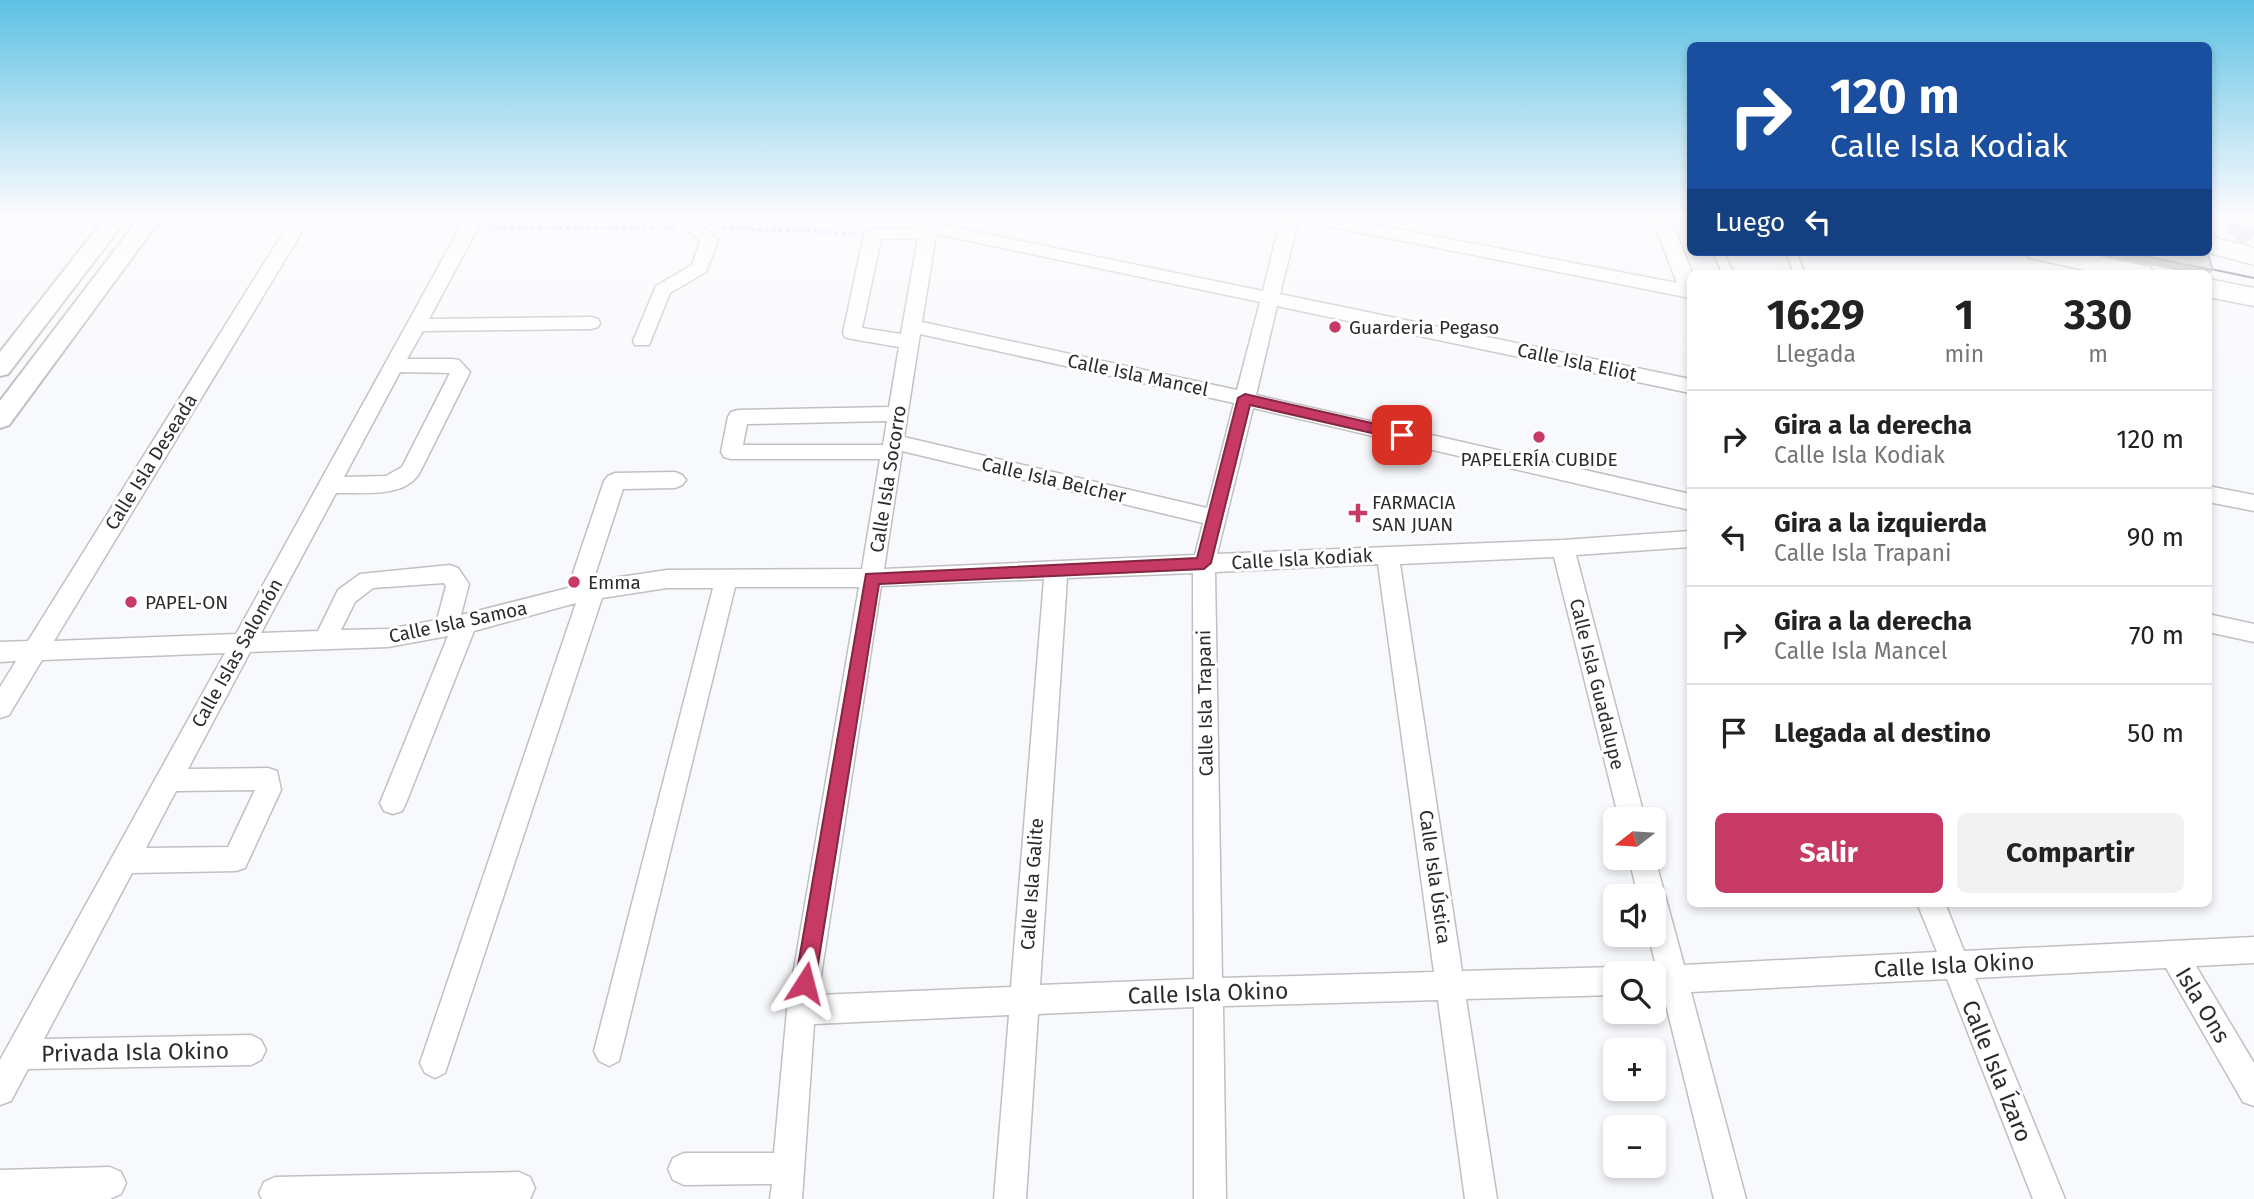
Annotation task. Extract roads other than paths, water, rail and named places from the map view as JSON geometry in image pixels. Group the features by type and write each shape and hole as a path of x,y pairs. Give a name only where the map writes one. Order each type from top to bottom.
{"main road":[{"path":"2212,289 2254,297"}],"street":[{"path":"0,368 74,273"},
{"path":"0,419 109,273"},
{"name":"Calle Isla Deseada","path":"0,708 268,273"},
{"name":"Calle Islas Salomón","path":"0,1090 445,273"},
{"path":"642,341 662,290 691,273"},
{"name":"Calle Isla Mancel","path":"865,273 852,333 911,334 1245,398 1687,501"},
{"name":"Calle Isla Socorro","path":"786,1199 801,1010 921,273"},
{"name":"Calle Isla Eliot","path":"1148,273 1687,385"},
{"name":"Calle Isla Trapani","path":"1210,1199 1204,563 1276,273"},
{"path":"1597,273 1687,290"},
{"path":"417,324 591,323"},
{"path":"329,485 390,484 410,472 460,372 452,365 394,366"},
{"name":"Calle Isla Belcher","path":"898,414 738,417 731,452 893,447 1215,519"},
{"path":"435,1063 585,592 615,481 675,480"},
{"path":"2212,495 2254,503"},
{"name":"Calle Isla Kodiak","path":"872,578 1563,548 1687,539"},
{"name":"Calle Isla Guadalupe","path":"1563,548 1629,807"},
{"name":"Calle Isla Ústica","path":"1388,555 1481,1199"},
{"name":"Calle Isla Galite","path":"1010,1199 1056,570"},
{"path":"325,640 346,596 368,580 450,574 458,584 456,625 393,803"},
{"name":"Calle Isla Samoa","path":"0,652 388,638 456,625 585,592 667,579 872,578"},
{"path":"609,1051 726,579"},
{"path":"2212,624 2254,633"},
{"path":"124,861 236,859 268,790 268,779 167,780"},
{"name":"Calle Isla Ízaro","path":"1933,907 2049,1199"},
{"name":"Calle Isla Okino","path":"1666,980 2254,950"},
{"name":"Isla Ons","path":"2173,954 2254,1091"},
{"name":"Calle Isla Okino","path":"801,1010 1208,992 1603,981"},
{"path":"1666,990 1730,1199"},
{"name":"Privada Isla Okino","path":"20,1054 251,1050"},
{"path":"684,1169 789,1168"},
{"path":"0,1186 110,1183"},
{"path":"275,1193 391,1195 519,1188"}],"tram line":[{"path":"2230,273 2254,278"}],"place":[{"name":"Guarderia Pegaso","path":"1335,327"},
{"name":"PAPELERÍA CUBIDE","path":"1539,437"},
{"name":"FARMACIA SAN JUAN","path":"1358,513"},
{"name":"Emma","path":"574,582"},
{"name":"PAPEL-ON","path":"131,602"}]}
